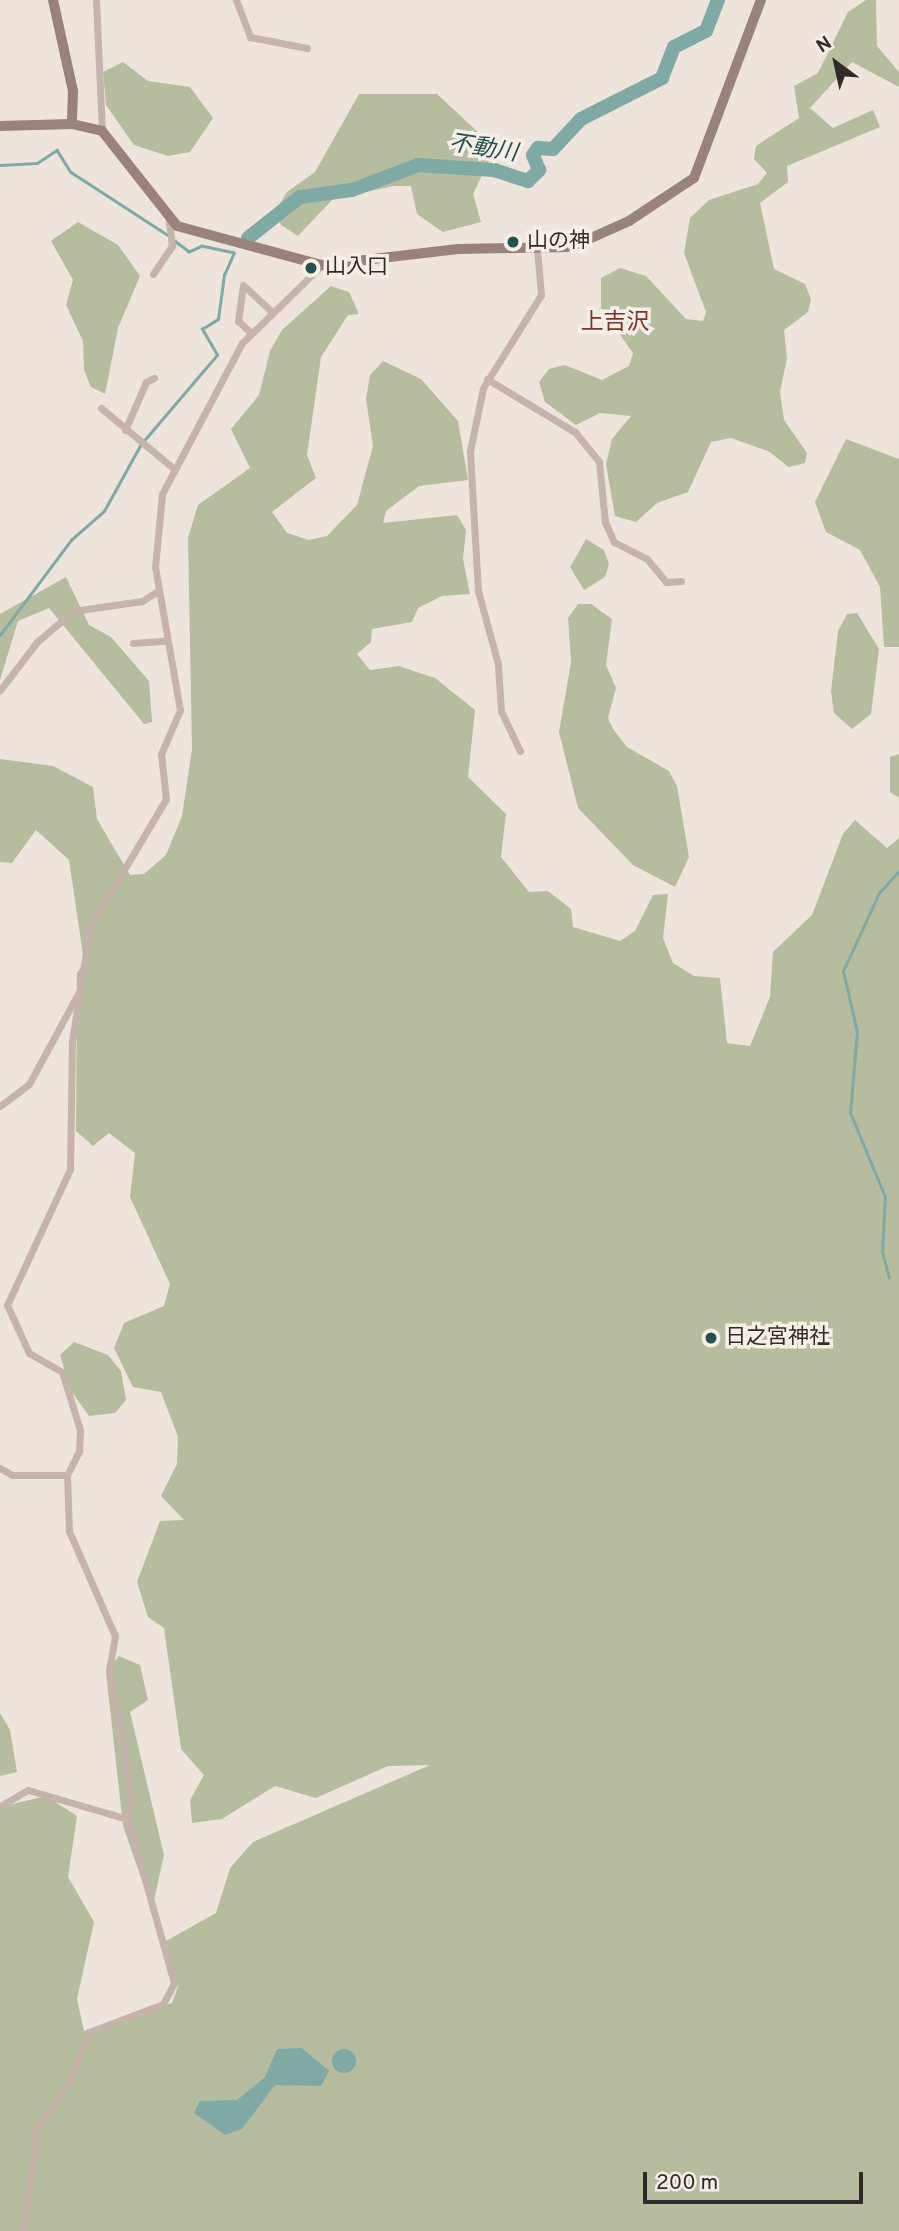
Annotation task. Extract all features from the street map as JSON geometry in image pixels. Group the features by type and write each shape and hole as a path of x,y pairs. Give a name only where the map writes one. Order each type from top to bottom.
{"street":[{"path":"53,0 73,91 72,124"},
{"path":"96,0 102,131 169,220 172,246 153,274"},
{"path":"236,0 250,37 307,48"},
{"path":"169,220 323,265 458,249 537,249 591,241 694,178 761,0"},
{"path":"0,126 72,124 102,131"},
{"path":"520,751 501,711 472,530 473,412 487,379 541,295 537,249"},
{"path":"23,2231 37,2128 69,2081 89,2032 107,2020 158,2007 174,1988 128,1819 131,1792 109,1670 115,1636 70,1539 67,1475 79,1451 80,1430 62,1372 29,1353 6,1310 70,1169 72,1041 95,914 166,799 161,754 180,710 165,641 155,555 162,494 173,468 250,332 323,265"},
{"path":"250,332 239,321 243,285 272,312"},
{"path":"125,430 146,382 154,378"},
{"path":"487,379 575,432 599,462 605,522 614,542 647,559 666,582 681,581"},
{"path":"101,408 173,468"},
{"path":"0,690 37,642 73,611 142,601 159,591"},
{"path":"133,643 165,641"},
{"path":"0,1106 29,1084 81,988"},
{"path":"0,1468 12,1475 67,1475"},
{"path":"0,1806 29,1790 128,1819"}],"green space":[{"path":"866,0 876,0 877,46 899,72 899,87 852,62 810,108 833,128 873,110 880,127 787,166 788,182 760,203 774,269 805,284 811,299 808,312 784,330 787,358 780,392 784,420 807,453 805,463 788,467 770,452 731,438 711,442 688,492 657,503 636,522 615,516 606,464 612,439 631,416 600,413 576,425 545,402 539,382 549,369 565,365 602,380 629,366 633,353 601,308 601,278 620,268 646,276 686,319 703,321 706,312 684,253 690,218 709,200 758,184 767,173 754,159 756,146 799,118 794,86 818,73 848,12"},
{"path":"123,62 148,81 190,87 213,118 190,152 168,156 134,145 106,105 103,72"},
{"path":"359,94 437,94 495,148 473,194 481,222 443,232 417,214 411,186 394,186 333,199 298,236 281,225 276,210 287,192 315,172"},
{"path":"78,222 118,245 140,276 118,328 105,394 91,387 84,370 83,341 66,305 73,280 51,241"},
{"path":"331,286 349,292 359,314 348,315 321,357 307,455 316,478 272,512 287,533 309,540 327,536 357,505 373,446 366,399 370,375 383,361 421,379 458,421 468,480 419,486 386,511 383,523 457,515 466,530 463,559 470,594 442,596 418,608 412,622 372,629 371,642 357,654 370,670 399,666 435,678 475,710 468,777 506,814 501,857 529,892 548,891 571,909 573,927 620,941 635,931 653,895 668,894 663,938 673,963 694,976 720,978 727,1043 750,1046 770,997 773,952 812,915 843,834 855,820 887,848 899,838 899,2231 0,2231 0,1807 46,1796 77,1816 68,1877 94,1922 77,1999 84,2031 172,2003 178,1986 166,1941 216,1913 230,1868 253,1842 430,1765 388,1766 316,1798 275,1786 222,1819 192,1823 190,1800 204,1775 181,1749 164,1628 148,1617 137,1582 160,1521 184,1520 161,1496 177,1464 178,1437 161,1392 133,1387 114,1348 124,1323 164,1306 170,1284 130,1197 135,1153 109,1133 93,1146 76,1131 77,973 84,962 69,860 36,830 12,863 0,862 0,759 53,766 93,787 97,819 130,875 144,874 166,855 182,816 192,749 188,538 198,505 250,468 231,429 259,395 270,351 282,330"},
{"path":"846,439 899,459 899,647 884,647 880,587 860,550 826,532 815,502"},
{"path":"586,539 604,550 609,564 605,577 584,590 570,567"},
{"path":"66,577 89,625 111,637 149,681 152,722 144,724 49,608 18,621 0,680 0,614"},
{"path":"578,604 591,604 612,619 606,665 616,688 608,718 613,729 627,747 669,771 677,786 689,857 675,887 633,865 578,808 559,732 571,662 568,618"},
{"path":"857,613 879,649 871,714 852,729 834,713 831,691 838,631 847,614"},
{"path":"899,754 899,798 890,792 890,757"},
{"path":"74,1342 108,1355 121,1371 126,1400 115,1413 89,1416 71,1391 60,1355"},
{"path":"119,1656 140,1665 148,1700 130,1712 164,1855 152,1909 123,1826 106,1673"},
{"path":"0,1713 10,1730 17,1772 0,1776"}],"water":[{"path":"302,2048 329,2071 321,2086 275,2085 242,2129 225,2135 194,2113 200,2101 237,2100 265,2077 277,2049"},
{"path":"344,2049 355,2056 356,2061 349,2072 344,2073 333,2066 332,2061 339,2050"}],"waterway":[{"name":"不動川","path":"248,238 300,197 352,190 418,165 494,170 528,181 539,170 533,155 538,148 553,149 581,119 662,78 674,47 706,31 718,0"},
{"path":"0,165 37,163 57,150 71,172 168,235"},
{"path":"0,635 71,540 104,511 141,444 217,355 202,329 218,319 224,275 234,253 202,246 189,252 173,240"},
{"path":"889,1278 882,1252 885,1197 850,1113 857,1032 843,971 879,893 899,871"}],"place":[{"name":"山の神","path":"513,242"},
{"name":"山入口","path":"311,268"},
{"name":"日之宮神社","path":"711,1338"}],"district":[{"name":"上吉沢","path":"615,324"}]}
